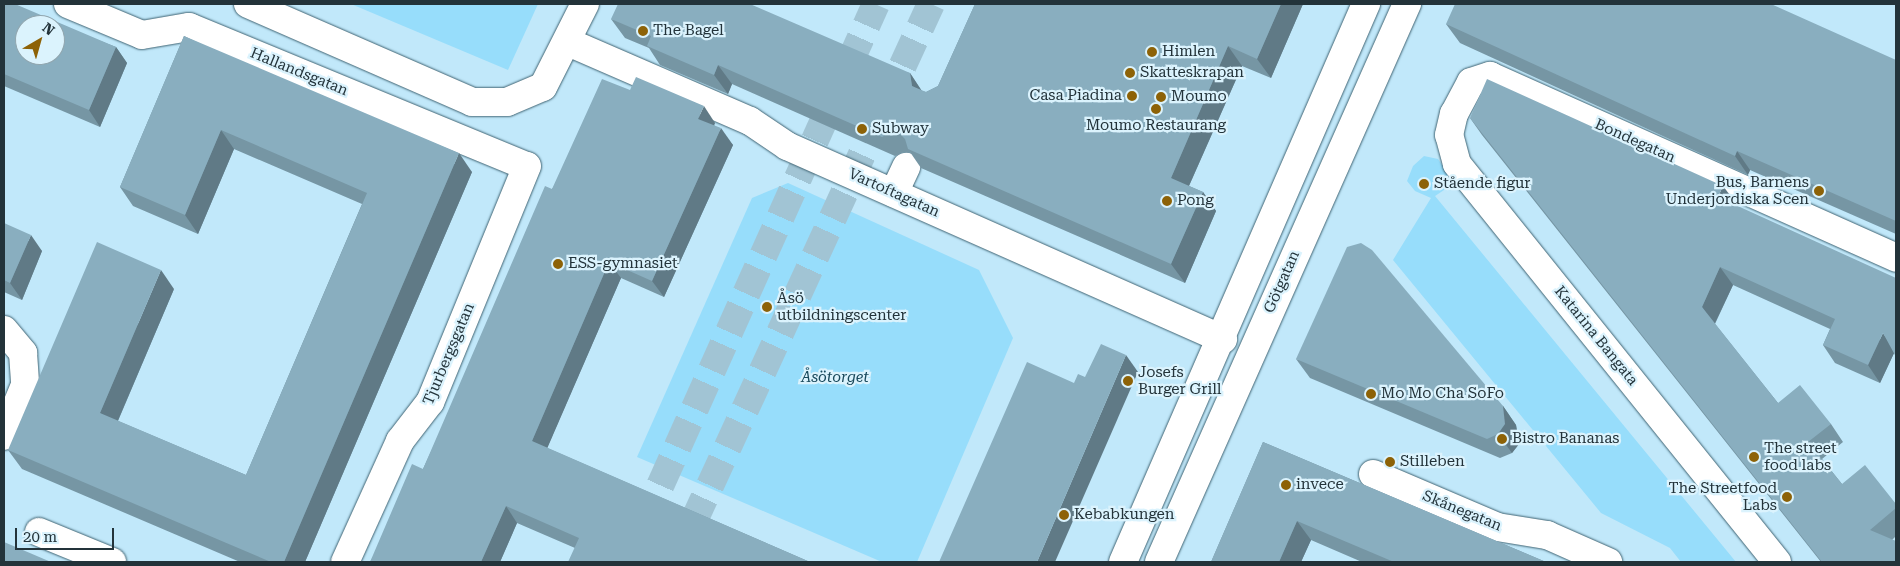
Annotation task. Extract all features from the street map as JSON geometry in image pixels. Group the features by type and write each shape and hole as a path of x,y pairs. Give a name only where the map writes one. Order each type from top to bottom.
{"street":[{"name":"Hallandsgatan","path":"68,4 142,35 189,27 527,166"},
{"path":"248,4 472,102 507,102 543,87 568,42 584,4"},
{"path":"1123,562 1223,339 1366,4"},
{"name":"Götgatan","path":"1159,562 1408,4"},
{"name":"Vartoftagatan","path":"568,42 750,121 787,146 1223,339"},
{"name":"Bondegatan","path":"1461,98 1471,82 1490,76 1896,258"},
{"name":"Katarina Bangata","path":"1461,98 1450,135 1458,164 1777,562"},
{"name":"Tjurbergsgatan","path":"345,562 400,441 430,402 527,166"},
{"path":"894,193 906,167"},
{"path":"4,330 22,353 25,385 4,436"},
{"name":"Skånegatan","path":"1373,474 1497,527 1546,535 1608,562"},
{"path":"39,532 112,562"}],"green space":[{"path":"351,4 538,4 508,70"},
{"path":"1424,156 1438,159 1449,175 1444,190 1435,196 1736,562 1681,562 1670,548 1601,513 1393,260 1431,198 1415,191 1407,181 1413,166"},
{"name":"Åsötorget","path":"788,183 979,270 1013,338 917,562 882,562 637,457 752,198"}],"building":[{"path":"4,4 15,4 41,15 15,15 15,65 65,65 65,25 116,47 89,110 4,74"},
{"path":"618,4 750,4 910,73 912,86 926,92 938,86 975,4 1281,4 1257,59 1228,46 1171,178 1203,192 1171,264 908,149 905,139 899,133 891,132 882,137 718,65 714,75 647,46 651,36 611,19"},
{"path":"1455,4 1771,4 1896,60 1896,221 1737,151 1735,156 1446,24"},
{"path":"184,36 459,153 284,562 271,562 8,450 97,242 161,270 100,413 246,475 367,193 221,130 185,215 120,187"},
{"path":"636,77 704,106 698,119 721,128 652,281 609,262 532,441 810,562 568,562 579,538 506,506 481,562 370,562 412,464 423,469 545,186 552,189 602,79 630,90"},
{"path":"1487,79 1723,186 1718,197 1896,278 1896,357 1883,333 1868,365 1823,345 1835,319 1720,267 1702,307 1778,403 1800,385 1831,424 1808,442 1842,484 1865,465 1896,504 1896,508 1870,530 1896,541 1896,562 1822,562 1470,118"},
{"path":"4,223 31,235 10,283 4,280"},
{"path":"1361,243 1372,250 1503,406 1505,424 1498,434 1487,439 1296,359 1347,247"},
{"path":"1101,344 1126,355 1037,562 939,562 1027,362 1074,383 1078,374 1085,377"},
{"path":"1263,442 1546,562 1394,562 1297,521 1279,562 1211,562"},
{"path":"4,542 51,562 4,562"}],"tunnel":[{"path":"626,562 876,4"},
{"path":"675,562 931,4"}],"place":[{"name":"The Bagel","path":"643,31"},
{"name":"Himlen","path":"1152,52"},
{"name":"Skatteskrapan","path":"1130,73"},
{"name":"Casa Piadina","path":"1132,96"},
{"name":"Moumo","path":"1161,97"},
{"name":"Moumo Restaurang","path":"1156,109"},
{"name":"Subway","path":"862,129"},
{"name":"Stående figur","path":"1424,184"},
{"name":"Bus, Barnens Underjordiska Scen","path":"1819,191"},
{"name":"Pong","path":"1167,201"},
{"name":"ESS-gymnasiet","path":"558,264"},
{"name":"Åsö utbildningscenter","path":"767,307"},
{"name":"Josefs Burger Grill","path":"1128,381"},
{"name":"Mo Mo Cha SoFo","path":"1371,394"},
{"name":"Bistro Bananas","path":"1502,439"},
{"name":"The street food labs","path":"1754,457"},
{"name":"Stilleben","path":"1390,462"},
{"name":"invece","path":"1286,485"},
{"name":"The Streetfood Labs","path":"1787,497"},
{"name":"Kebabkungen","path":"1064,515"}]}
